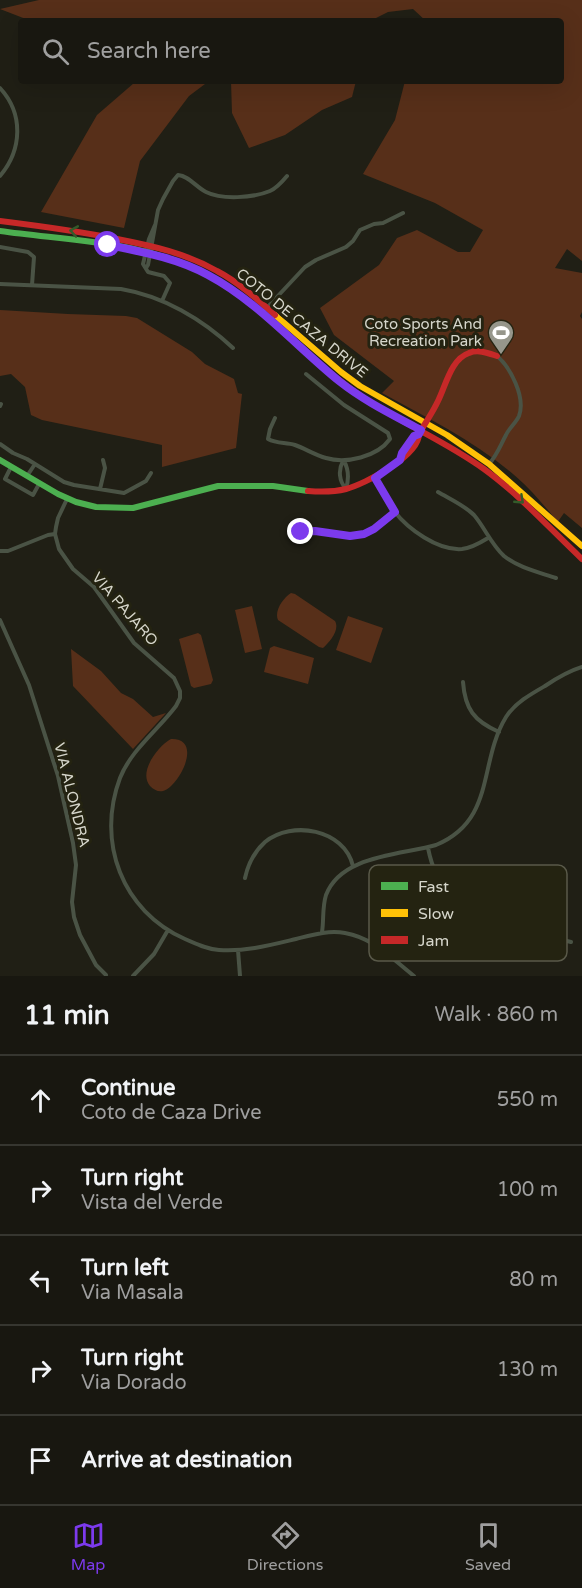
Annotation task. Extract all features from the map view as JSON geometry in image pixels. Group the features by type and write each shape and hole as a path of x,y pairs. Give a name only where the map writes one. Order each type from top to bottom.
{"main road":[{"name":"COTO DE CAZA DRIVE","path":"0,221 53,227 149,249 209,275 236,292 262,313 352,391 420,432 450,446 489,473 582,559"},
{"name":"COTO DE CAZA DRIVE","path":"0,231 176,252 206,264 268,307 340,372 385,401 447,435 489,464 582,546"},
{"path":"0,460 67,499 96,507 133,508 218,486 273,486 318,492 346,489 375,478 400,460 402,453 425,424 459,358 473,351 484,351 497,356"}],"street":[{"path":"0,88 6,94 14,110 18,135 12,157 0,176"},
{"path":"162,301 170,283 164,276 148,272 143,264 156,228 163,199 178,175 185,176 203,190 221,198 271,191 287,176"},
{"path":"262,313 305,267 346,248 360,230 383,223 403,213"},
{"path":"0,247 28,252 34,257 32,285"},
{"path":"0,284 121,289 137,292 162,301 201,322 233,348"},
{"path":"489,464 499,452 507,432 514,425 520,413 520,401 514,380 506,363 497,356"},
{"path":"275,418 268,438 274,442 294,445 324,458 343,460 365,456 385,445 390,439 382,429 344,405 306,374"},
{"path":"0,444 64,482 100,489 124,493 146,481 151,473"},
{"path":"100,489 105,468 103,460"},
{"path":"343,460 339,467 341,483 346,489"},
{"path":"343,460 347,467 346,489"},
{"path":"27,477 35,464"},
{"path":"11,467 5,479 33,495 39,484"},
{"path":"375,478 395,512 433,543 462,549 488,538"},
{"path":"438,492 466,508 506,558 516,564 556,578"},
{"path":"0,551 8,551 55,534 58,518 67,499"},
{"path":"301,532 315,531 350,536 364,534 395,512"},
{"name":"VIA PAJARO","path":"55,534 59,549 65,559 94,587 134,642 174,678 180,691 180,698 176,706 128,763 121,777 112,810 111,827 115,859 129,893 139,906 168,930 204,947 238,950 335,931 369,940"},
{"name":"VIA ALONDRA","path":"0,620 29,685 58,776 76,865 72,902 74,917 80,935 96,965 106,975"},
{"path":"322,932 326,896 338,878 353,866 446,842 468,823 475,813 499,732 510,712 524,699 566,673 582,667"},
{"path":"463,682 465,702 471,712 486,726 499,732"},
{"path":"245,878 251,860 263,844 274,836 295,830 316,831 328,836 349,855 353,866"},
{"path":"428,848 432,865"},
{"path":"133,976 154,954 168,930"},
{"path":"567,941 571,942"},
{"path":"238,950 240,976"},
{"name":"VIA PAJARO","path":"396,961 414,976"}],"shaded area":[{"path":"39,0 582,0 582,261 567,249 555,268 582,273 582,312 580,316 582,319 582,528 564,513 557,523 523,484 486,453 382,393 394,381 334,335 320,308 379,265 397,238 417,230 458,252 470,252 483,230 435,203 363,174 395,120 404,84 564,84 564,18 423,18 413,9 388,12 376,18 23,18 0,9"},
{"path":"133,84 205,84 189,96 140,161 124,228 41,212 97,115"},
{"path":"231,84 355,84 352,97 322,110 285,135 249,148 232,113"},
{"path":"0,310 137,318 192,352 205,364 234,379 238,393 242,394 236,448 162,467 162,445 42,420 31,415 25,387 11,374 0,376"},
{"path":"291,593 335,621 335,632 323,648 278,620 277,613 280,605"},
{"path":"252,606 262,649 245,653 235,610"},
{"path":"348,616 383,628 371,663 336,650"},
{"path":"198,633 201,635 213,680 211,684 194,688 191,686 179,639"},
{"path":"274,646 314,658 308,684 264,672 270,648"},
{"path":"71,649 101,671 121,693 133,699 153,717 166,713 133,749 73,686"},
{"path":"171,739 181,741 186,746 185,763 176,781 169,788 158,791 150,786 146,774 155,753"}],"traffic: fast":[{"path":"0,231 108,244 162,256 187,265 234,292 298,345"},
{"path":"0,460 58,494 96,507 133,508 218,486 273,486 308,491"}],"traffic: slow":[{"path":"275,315 360,386 447,435 489,464 582,546"}],"traffic: jam":[{"path":"0,221 102,236 143,244 181,255 225,275 275,315"},
{"path":"298,345 336,378 367,400 484,469 522,501 582,559"},
{"path":"308,491 346,489 390,468 401,460 417,442 419,434 458,361 463,356 476,351 497,356"},
{"path":"400,460 410,441 419,434"}],"place":[{"name":"Coto Sports And Recreation Park","path":"501,356"}],"route":[{"path":"108,245 158,254 209,275 247,300 352,391 421,430 402,453 400,460 375,478 395,512 385,521 364,534 350,536 315,531 301,532"}]}
